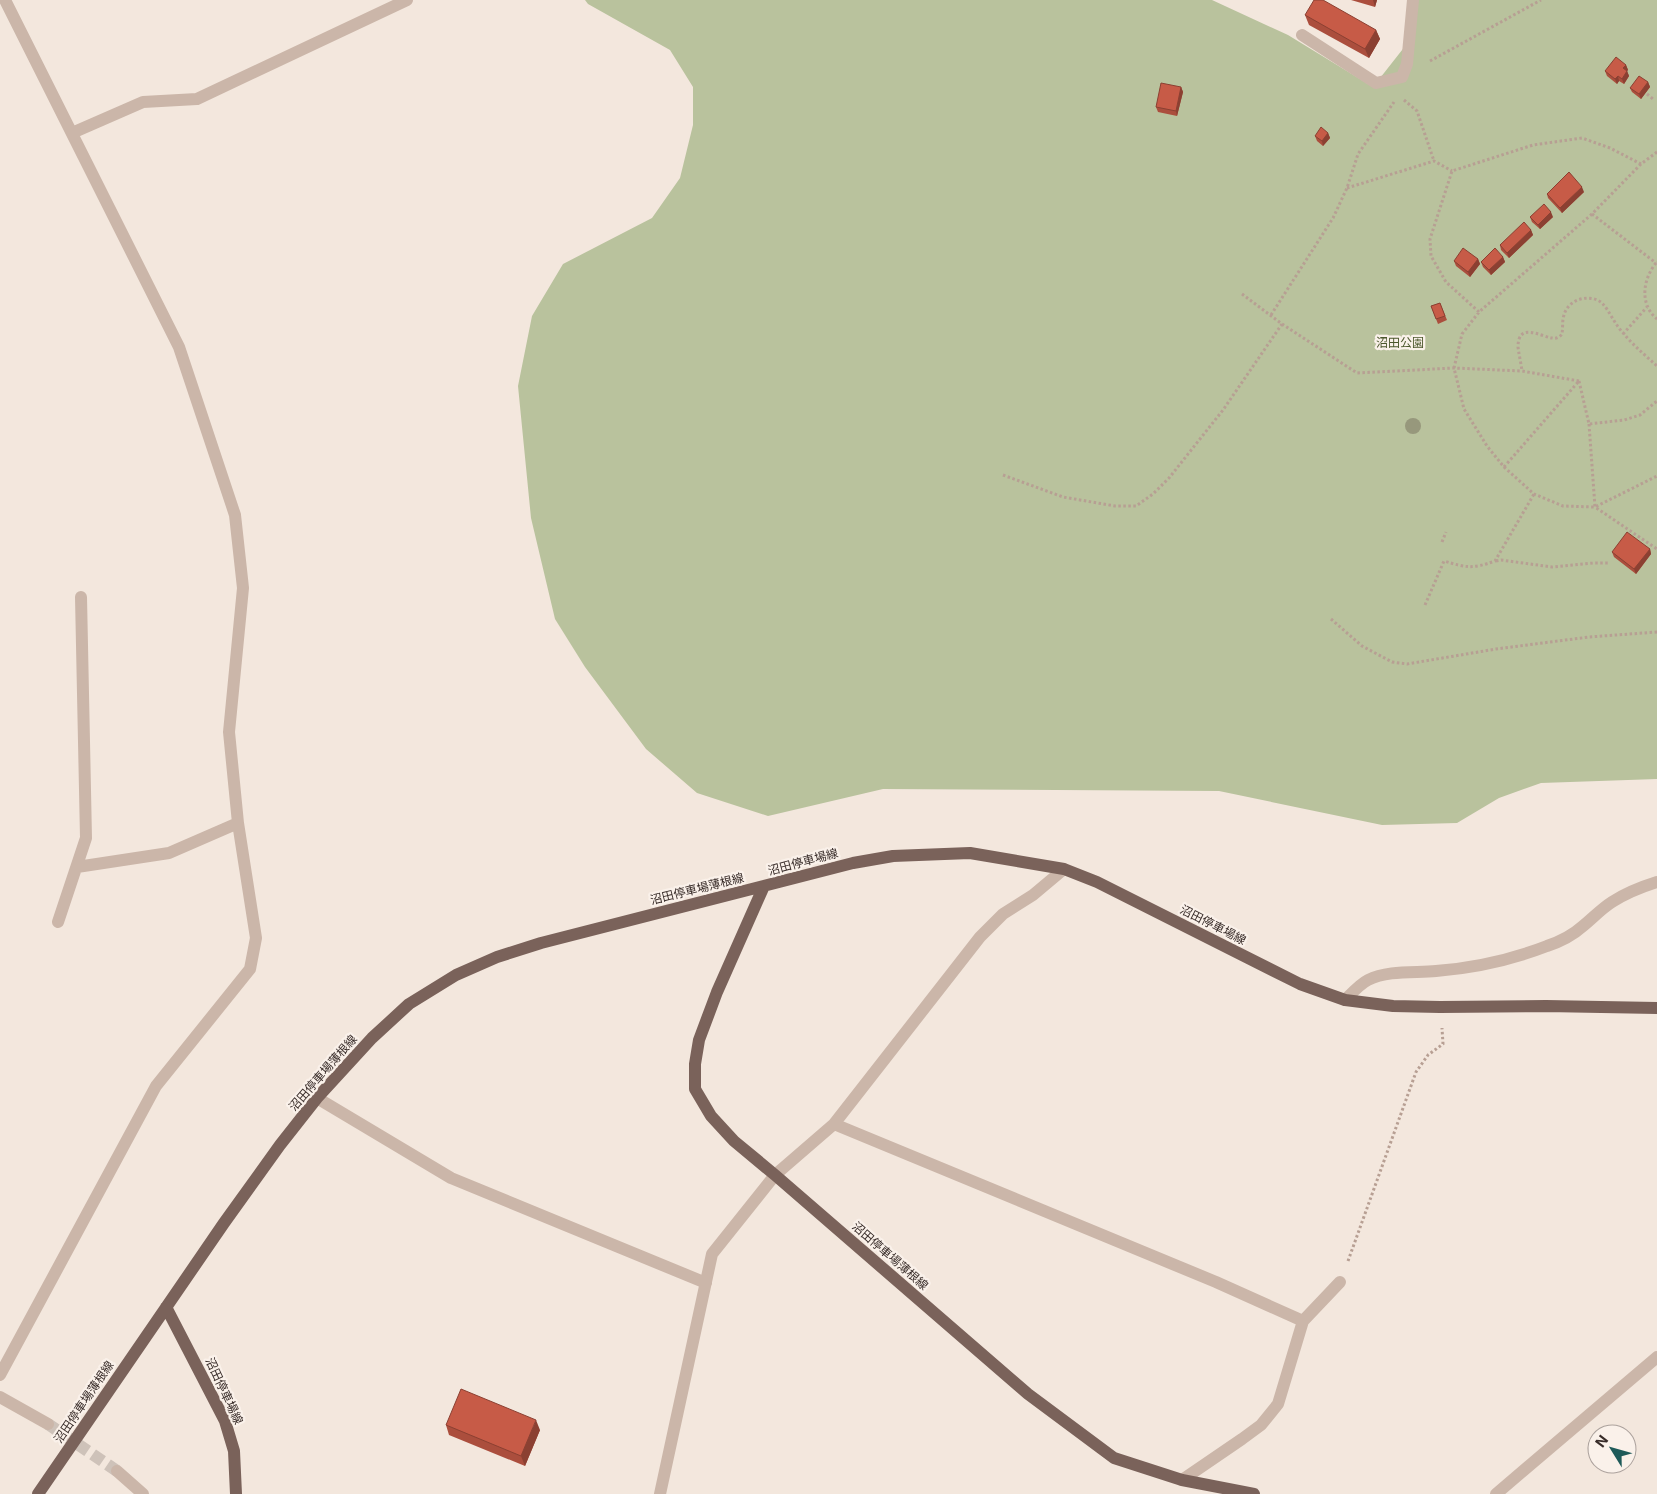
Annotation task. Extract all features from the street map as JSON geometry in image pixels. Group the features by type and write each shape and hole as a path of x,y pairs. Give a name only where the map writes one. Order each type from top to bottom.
{"main road":[{"name":"沼田停車場線","path":"764,886 853,863 893,856 970,853 1064,869 1098,882 1300,984 1345,1000 1393,1006 1657,1008"},
{"name":"沼田停車場薄根線","path":"38,1494 224,1223 280,1145 317,1098 372,1038 409,1004 456,976 496,957 540,943 764,886"},
{"name":"沼田停車場薄根線","path":"764,886 717,992 699,1040 695,1064 696,1090 711,1116 734,1140 1028,1394 1114,1458 1182,1480 1254,1494"},
{"name":"沼田停車場線","path":"166,1307 225,1421 234,1451 236,1494"}],"street":[{"path":"0,1375 156,1086 250,969 256,938 238,823 229,732 243,588 235,515 179,348 5,0"},
{"path":"72,133 143,102 197,99 407,0"},
{"path":"1302,35 1376,82 1402,77 1407,64 1413,0"},
{"path":"58,922 86,838 81,596"},
{"path":"77,867 169,853 238,823"},
{"path":"660,1494 712,1254 775,1175 834,1124 980,937 1003,914 1033,895 1064,869"},
{"path":"1345,1000 1368,980 1386,975 1435,972 1478,966 1498,962 1548,946 1584,926 1612,902 1634,890 1657,882"},
{"path":"317,1098 452,1178 706,1283"},
{"path":"834,1124 1216,1282 1303,1321"},
{"path":"1182,1480 1261,1424 1278,1404 1303,1321 1340,1282"},
{"path":"1496,1494 1657,1357"},
{"path":"0,1397 48,1424"},
{"path":"117,1471 143,1494"}],"path":[{"path":"1402,77 1541,0"},
{"path":"1647,94 1654,99"},
{"path":"1272,315 1333,218 1347,188 1358,154 1399,95 1417,111 1434,161 1452,171 1533,145 1582,138 1610,148 1641,164"},
{"path":"1657,152 1641,164 1592,214 1479,312 1462,334 1454,368 1464,409 1487,446 1504,467 1534,494 1563,506 1595,507 1657,476"},
{"path":"1347,188 1434,161"},
{"path":"1452,171 1430,239 1431,256 1446,282 1479,312"},
{"path":"1592,214 1656,263 1648,273 1644,299 1652,315 1657,319"},
{"path":"1242,294 1282,324 1357,373 1454,368 1522,371 1579,381"},
{"path":"1522,371 1518,345 1521,337 1526,333 1532,332 1553,338 1560,337 1564,315 1568,307 1583,298 1594,298 1601,302 1623,334 1657,366"},
{"path":"1623,334 1648,307"},
{"path":"1002,475 1063,497 1115,506 1136,506 1153,494 1169,478 1223,410 1282,324"},
{"path":"1504,467 1579,381"},
{"path":"1579,381 1589,424 1595,507"},
{"path":"1589,424 1624,420 1640,415 1657,401"},
{"path":"1495,561 1534,494"},
{"path":"1595,507 1657,549"},
{"path":"1442,542 1446,532"},
{"path":"1425,606 1444,561 1465,568 1501,560 1552,567 1610,563"},
{"path":"1331,619 1362,646 1392,662 1407,664 1496,648 1589,637 1657,632"},
{"path":"1340,1282 1416,1072 1428,1055 1443,1044 1440,1007"}],"green space":[{"name":"沼田公園","path":"585,0 1212,0 1288,35 1373,87 1406,45 1413,0 1657,0 1657,779 1541,783 1499,798 1457,823 1382,825 1219,791 883,789 768,816 697,793 646,749 585,667 555,619 531,518 518,386 532,316 563,264 652,218 680,178 693,125 693,87 670,50 588,4"}],"building":[{"path":"1314,0 1323,0 1376,30 1365,49 1305,15"},
{"path":"1616,57 1626,65 1623,68 1627,71 1622,79 1618,76 1615,79 1605,71"},
{"path":"1639,76 1648,82 1639,94 1630,88"},
{"path":"1161,83 1181,87 1176,111 1156,107"},
{"path":"1321,127 1328,133 1322,141 1315,136"},
{"path":"1569,172 1582,187 1560,208 1547,194"},
{"path":"1544,204 1551,212 1538,225 1530,217"},
{"path":"1524,222 1531,230 1507,253 1500,245"},
{"path":"1463,248 1478,259 1468,272 1454,261"},
{"path":"1495,248 1503,257 1489,270 1481,262"},
{"path":"1440,303 1445,316 1436,319 1431,306"},
{"path":"1627,532 1650,549 1634,569 1612,552"},
{"path":"461,1389 536,1420 521,1456 446,1425"}],"tunnel":[{"path":"48,1424 117,1471"}]}
